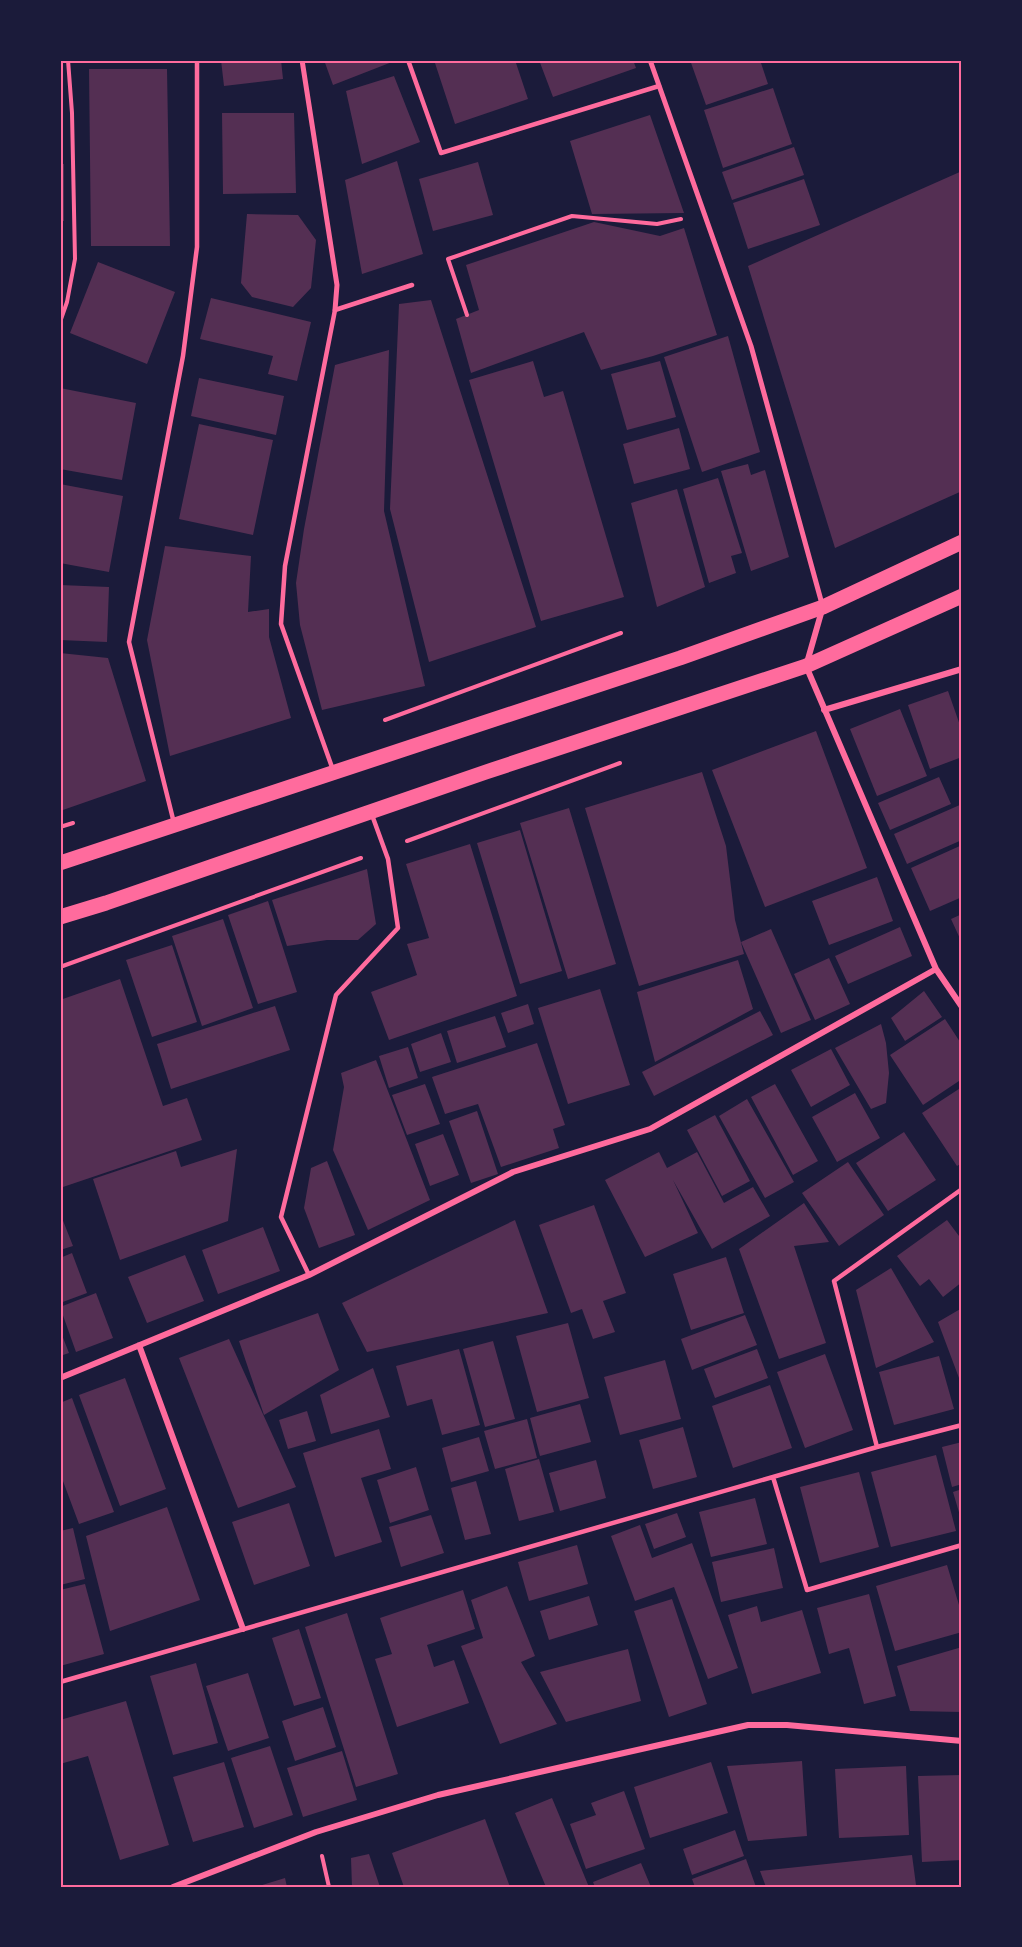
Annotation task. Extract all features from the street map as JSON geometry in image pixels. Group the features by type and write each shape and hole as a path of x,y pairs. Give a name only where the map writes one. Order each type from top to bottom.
{"main road":[{"path":"60,863 680,658 823,607 962,542"},
{"path":"60,917 806,666 962,596"}],"street":[{"path":"302,60 337,285 335,310"},
{"path":"650,60 751,346 823,607 806,666 936,969 962,1007"},
{"path":"824,710 962,669"},
{"path":"60,1378 309,1275 513,1172 650,1129 936,969"},
{"path":"139,1345 243,1629"},
{"path":"173,1887 316,1832 438,1795 748,1725 787,1725 962,1741"}],"lane":[{"path":"175,825 129,642 183,356 197,247 197,60"},
{"path":"408,60 441,153 659,86"},
{"path":"334,773 281,624 285,566 335,310 412,285"},
{"path":"309,1275 281,1217 336,995 398,928 388,859 371,812"},
{"path":"877,1447 834,1281 962,1189"},
{"path":"60,1682 877,1447 962,1425"},
{"path":"773,1477 807,1590 962,1545"}],"path":[{"path":"60,322 67,302 75,259 72,113 68,60"},
{"path":"466,315 448,259 572,216 657,224 705,214"},
{"path":"60,966 621,763"},
{"path":"325,1871 330,1887"}],"building":[{"path":"221,60 281,60 283,79 224,86"},
{"path":"324,60 391,60 392,62 333,85"},
{"path":"434,60 515,60 528,99 455,124"},
{"path":"539,60 633,60 636,68 553,97"},
{"path":"690,60 760,60 768,84 706,105"},
{"path":"89,69 167,69 170,246 91,246"},
{"path":"394,76 420,142 362,164 346,91"},
{"path":"773,88 792,144 723,168 704,110"},
{"path":"222,113 294,113 296,193 223,194"},
{"path":"650,115 684,213 592,214 570,141"},
{"path":"794,147 804,175 732,200 722,172"},
{"path":"397,161 423,254 362,274 345,180"},
{"path":"478,162 493,215 433,231 419,179"},
{"path":"60,164 64,164 64,221 60,221"},
{"path":"962,171 962,491 835,548 748,266"},
{"path":"804,179 820,225 748,249 733,203"},
{"path":"247,214 298,215 316,240 311,288 293,307 252,297 241,283"},
{"path":"594,222 660,236 684,228 717,335 601,370 584,332 471,373 456,319 479,310 466,265"},
{"path":"98,262 175,292 147,364 70,333"},
{"path":"211,298 311,322 297,381 268,374 273,356 200,339"},
{"path":"431,300 536,627 429,662 390,509 399,304"},
{"path":"728,336 760,452 702,472 664,357"},
{"path":"389,350 384,511 425,686 322,710 300,625 296,583 304,529 335,365"},
{"path":"533,361 544,397 563,391 624,597 541,621 469,380"},
{"path":"660,361 676,417 627,430 611,374"},
{"path":"199,378 284,396 276,435 191,416"},
{"path":"60,388 136,403 122,480 60,469"},
{"path":"199,424 273,440 253,535 179,519"},
{"path":"679,428 690,469 634,484 623,444"},
{"path":"748,464 751,475 765,470 789,557 751,571 721,471"},
{"path":"718,478 742,553 731,556 736,573 709,583 683,489"},
{"path":"60,484 123,496 109,572 60,563"},
{"path":"677,489 705,587 657,607 631,503"},
{"path":"165,546 251,556 248,612 269,609 269,637 291,718 170,756 147,640"},
{"path":"60,585 109,587 107,642 60,640"},
{"path":"60,653 108,658 146,781 60,811"},
{"path":"948,691 962,731 962,757 930,769 908,705"},
{"path":"900,709 927,776 877,796 850,729"},
{"path":"816,731 867,868 765,907 712,770"},
{"path":"702,772 726,846 735,920 744,954 639,986 585,808"},
{"path":"939,777 951,804 890,830 878,803"},
{"path":"962,804 962,840 907,864 894,834"},
{"path":"569,808 616,964 568,979 520,823"},
{"path":"520,830 562,971 520,984 477,843"},
{"path":"470,844 517,996 389,1040 371,992 417,975 407,944 429,938 406,864"},
{"path":"962,845 962,897 930,911 911,868"},
{"path":"367,869 376,924 358,940 327,940 287,946 272,900"},
{"path":"877,877 893,921 829,945 812,901"},
{"path":"268,901 297,992 258,1004 228,915"},
{"path":"962,914 962,943 951,919"},
{"path":"223,919 253,1008 202,1026 172,936"},
{"path":"900,927 912,956 848,984 835,956"},
{"path":"771,929 811,1020 781,1033 741,942"},
{"path":"172,945 197,1022 152,1037 126,960"},
{"path":"829,958 850,1004 815,1020 794,974"},
{"path":"738,960 753,1009 655,1062 637,992"},
{"path":"120,979 163,1106 187,1098 202,1140 60,1188 60,1000"},
{"path":"600,989 630,1085 568,1104 538,1008"},
{"path":"924,991 942,1017 905,1041 891,1018"},
{"path":"528,1004 534,1024 508,1033 501,1013"},
{"path":"275,1006 290,1050 171,1089 157,1044"},
{"path":"760,1011 773,1035 654,1096 642,1072"},
{"path":"495,1016 506,1047 457,1063 447,1031"},
{"path":"945,1019 962,1045 962,1079 923,1105 890,1055"},
{"path":"881,1024 886,1043 889,1073 886,1103 871,1109 835,1048"},
{"path":"441,1033 451,1062 420,1072 411,1044"},
{"path":"537,1043 565,1125 553,1129 559,1148 501,1167 478,1104 445,1114 432,1077"},
{"path":"408,1047 418,1078 389,1088 379,1056"},
{"path":"831,1049 850,1085 811,1107 791,1070"},
{"path":"376,1060 430,1200 368,1230 333,1150 344,1087 341,1073"},
{"path":"425,1084 440,1124 407,1135 392,1095"},
{"path":"775,1084 818,1161 793,1175 751,1097"},
{"path":"962,1087 962,1163 957,1166 922,1113"},
{"path":"855,1093 880,1138 837,1162 812,1117"},
{"path":"747,1099 794,1182 765,1198 719,1116"},
{"path":"477,1111 498,1174 471,1183 449,1121"},
{"path":"715,1115 750,1181 722,1196 687,1130"},
{"path":"904,1132 936,1180 888,1211 856,1163"},
{"path":"443,1134 459,1175 430,1186 415,1144"},
{"path":"237,1149 228,1221 120,1260 93,1179 176,1151 181,1167"},
{"path":"659,1152 667,1168 697,1152 724,1203 753,1187 770,1216 712,1249 673,1180 698,1233 645,1257 605,1180"},
{"path":"327,1161 355,1235 319,1248 304,1208 311,1168"},
{"path":"848,1162 884,1215 839,1246 802,1193"},
{"path":"804,1203 829,1242 794,1246 826,1343 779,1359 739,1249"},
{"path":"594,1205 626,1293 603,1301 615,1332 593,1339 582,1309 571,1313 539,1225"},
{"path":"60,1213 73,1246 60,1250"},
{"path":"515,1220 548,1313 367,1352 342,1303"},
{"path":"947,1220 962,1240 962,1282 943,1297 929,1279 920,1286 897,1256"},
{"path":"263,1227 280,1271 218,1294 202,1250"},
{"path":"72,1253 87,1293 60,1303 60,1258"},
{"path":"185,1255 204,1301 147,1323 128,1277"},
{"path":"726,1257 744,1313 691,1330 673,1274"},
{"path":"891,1268 934,1342 876,1368 856,1290"},
{"path":"96,1293 113,1338 76,1352 60,1307"},
{"path":"962,1308 962,1386 938,1322"},
{"path":"318,1313 339,1370 264,1415 239,1341"},
{"path":"745,1315 757,1345 692,1370 681,1339"},
{"path":"568,1323 589,1398 537,1412 516,1336"},
{"path":"60,1330 69,1353 60,1356"},
{"path":"229,1339 296,1487 238,1508 179,1358"},
{"path":"493,1341 515,1419 485,1427 463,1349"},
{"path":"459,1349 480,1425 442,1435 432,1399 407,1406 396,1366"},
{"path":"757,1349 768,1378 715,1398 704,1369"},
{"path":"825,1354 853,1430 805,1448 777,1372"},
{"path":"939,1356 954,1409 894,1425 879,1372"},
{"path":"665,1360 681,1419 620,1435 604,1377"},
{"path":"373,1368 390,1417 331,1434 320,1395"},
{"path":"125,1378 166,1489 120,1506 79,1395"},
{"path":"770,1385 792,1448 733,1468 712,1406"},
{"path":"72,1398 114,1512 79,1524 60,1473 60,1403"},
{"path":"580,1404 591,1442 540,1456 530,1418"},
{"path":"307,1411 316,1441 288,1449 279,1420"},
{"path":"527,1419 537,1458 495,1469 484,1431"},
{"path":"683,1427 697,1477 653,1489 639,1440"},
{"path":"379,1429 391,1469 361,1478 382,1542 335,1557 303,1453"},
{"path":"479,1437 489,1471 451,1482 442,1448"},
{"path":"962,1442 962,1484 952,1487 942,1447"},
{"path":"936,1455 956,1531 891,1547 871,1472"},
{"path":"539,1459 554,1512 519,1521 505,1469"},
{"path":"596,1460 606,1498 560,1511 549,1473"},
{"path":"416,1467 429,1510 390,1523 377,1480"},
{"path":"859,1472 879,1547 820,1563 800,1487"},
{"path":"476,1481 491,1534 465,1540 451,1488"},
{"path":"962,1489 962,1519 961,1519 953,1492"},
{"path":"755,1498 767,1544 711,1557 699,1512"},
{"path":"289,1503 310,1566 254,1585 232,1522"},
{"path":"167,1507 200,1600 110,1631 86,1536"},
{"path":"677,1513 686,1537 654,1549 645,1524"},
{"path":"431,1515 444,1553 401,1567 389,1527"},
{"path":"640,1525 652,1558 692,1543 738,1668 708,1679 674,1587 635,1601 611,1536"},
{"path":"73,1528 85,1579 60,1585 60,1531"},
{"path":"577,1545 588,1584 529,1601 518,1562"},
{"path":"774,1548 783,1588 721,1602 712,1562"},
{"path":"947,1565 962,1615 962,1632 895,1651 876,1586"},
{"path":"85,1584 104,1654 60,1666 60,1590"},
{"path":"507,1586 535,1656 521,1662 557,1724 500,1744 461,1646 483,1638 471,1600"},
{"path":"463,1590 475,1629 427,1645 434,1667 454,1660 469,1703 397,1727 375,1659 392,1654 380,1618"},
{"path":"869,1594 896,1696 864,1704 849,1648 829,1654 817,1608"},
{"path":"589,1596 598,1625 549,1640 540,1611"},
{"path":"672,1599 707,1704 669,1717 634,1611"},
{"path":"757,1606 761,1622 802,1610 821,1673 752,1694 728,1615"},
{"path":"347,1613 398,1774 356,1787 305,1627"},
{"path":"299,1629 321,1698 294,1706 272,1638"},
{"path":"962,1647 962,1712 910,1711 897,1666"},
{"path":"628,1649 641,1701 566,1722 540,1672"},
{"path":"196,1663 218,1743 173,1755 150,1676"},
{"path":"248,1673 269,1738 228,1751 206,1686"},
{"path":"126,1701 169,1845 120,1860 88,1756 60,1764 60,1720"},
{"path":"323,1707 336,1747 295,1761 282,1721"},
{"path":"270,1746 293,1815 254,1828 231,1758"},
{"path":"342,1751 357,1800 303,1817 287,1768"},
{"path":"802,1761 807,1836 748,1841 727,1766"},
{"path":"224,1762 244,1827 193,1842 173,1777"},
{"path":"711,1762 728,1813 650,1838 634,1787"},
{"path":"906,1766 909,1835 839,1838 835,1769"},
{"path":"962,1775 962,1860 922,1862 918,1776"},
{"path":"624,1791 645,1849 586,1869 570,1824 596,1815 591,1803"},
{"path":"552,1798 589,1887 546,1887 515,1813"},
{"path":"485,1819 510,1887 404,1887 392,1853"},
{"path":"735,1830 744,1856 692,1875 683,1849"},
{"path":"369,1854 380,1887 352,1887 351,1858"},
{"path":"912,1855 916,1885 907,1887 766,1887 760,1871"},
{"path":"746,1859 756,1887 695,1887 692,1879"},
{"path":"641,1863 651,1887 595,1887 593,1882"},
{"path":"285,1878 287,1887 259,1887 259,1886"}]}
